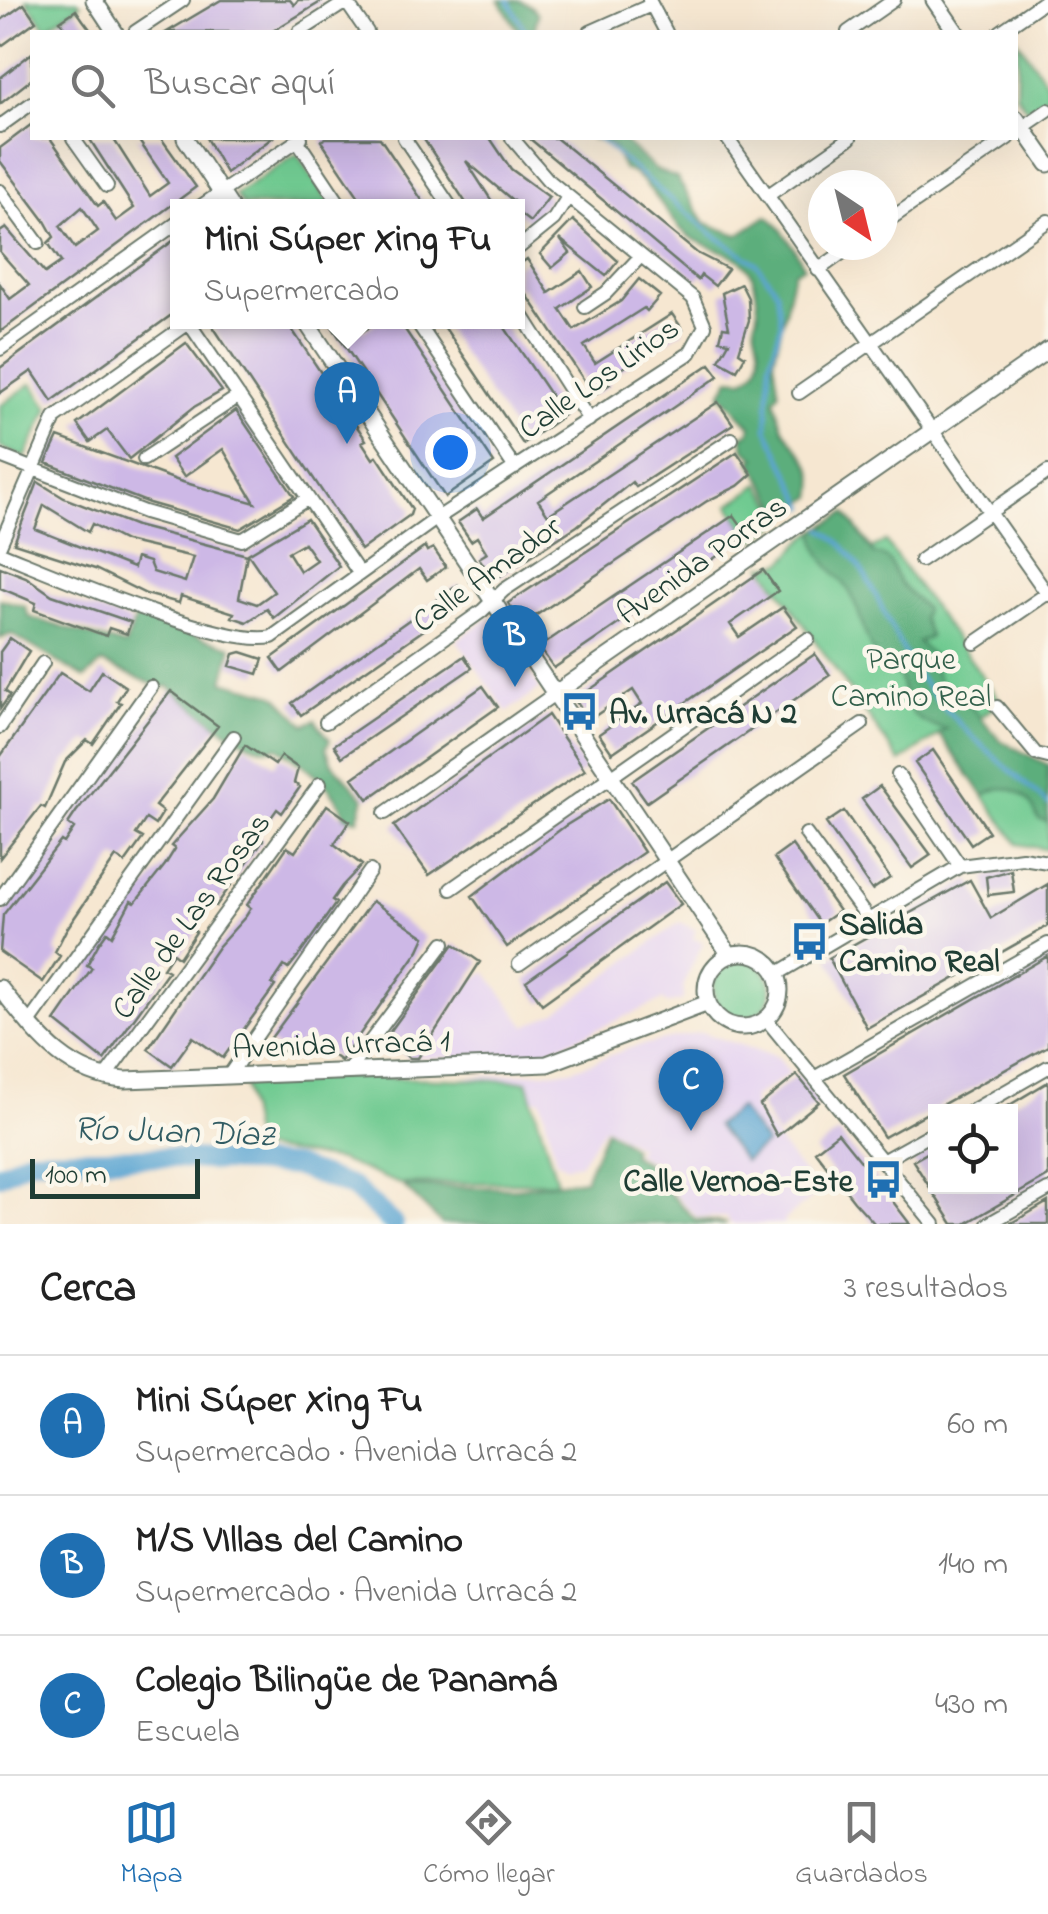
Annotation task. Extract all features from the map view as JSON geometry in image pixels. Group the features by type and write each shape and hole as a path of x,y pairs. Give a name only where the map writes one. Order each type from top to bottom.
{"street":[{"path":"94,0 115,30"},
{"path":"138,30 183,0"},
{"path":"851,30 894,0"},
{"path":"934,0 955,30"},
{"path":"1003,30 1046,0"},
{"path":"303,30 346,1 366,30"},
{"path":"594,30 650,2 665,30"},
{"path":"0,126 30,104"},
{"path":"1048,110 1018,126 1048,164"},
{"path":"74,140 107,186"},
{"path":"186,140 224,199"},
{"path":"226,199 298,140"},
{"path":"300,140 337,199"},
{"path":"405,140 445,199"},
{"name":"Calle Los Lirios","path":"0,553 113,598 248,639 272,636 436,519 690,354 703,336 705,318 693,298 639,258 532,166 513,140"},
{"path":"728,140 1048,594 976,643"},
{"path":"767,196 847,140"},
{"path":"898,214 1005,140"},
{"path":"0,192 38,243"},
{"path":"525,243 542,231 568,197"},
{"path":"799,393 1048,221"},
{"path":"0,349 170,228"},
{"path":"585,306 606,292 639,258"},
{"path":"818,270 832,260"},
{"path":"525,320 589,420"},
{"path":"0,545 56,418 179,329"},
{"path":"194,329 358,573"},
{"path":"311,329 730,955"},
{"path":"422,329 515,468"},
{"name":"Avenida Porras","path":"385,812 1048,350"},
{"path":"144,459 239,396"},
{"name":"Calle Amador","path":"326,722 491,602 732,439"},
{"path":"0,456 144,512 242,540 307,499"},
{"path":"921,560 1048,472"},
{"path":"451,889 808,640"},
{"path":"0,727 43,663"},
{"path":"0,898 151,687"},
{"path":"997,707 1036,754 1048,757"},
{"path":"519,964 862,724"},
{"path":"28,1023 234,737"},
{"path":"898,775 960,866"},
{"name":"Calle de Las Rosas","path":"104,1077 320,784"},
{"path":"806,834 868,919"},
{"path":"777,974 960,866 1022,858 1048,862"},
{"path":"230,1074 370,871"},
{"path":"349,1070 444,942"},
{"path":"816,1077 1048,944"},
{"path":"730,955 762,958 777,974 780,994 766,1019 744,1027 733,1026 722,1021 708,1003 707,980 712,970 730,955"},
{"name":"Avenida Urracá 1","path":"0,988 28,1023 67,1061 104,1077 547,1064 598,1049 708,1003"},
{"path":"766,1019 934,1224"},
{"path":"984,1104 1048,1067"},
{"path":"884,1160 928,1135"},
{"path":"988,1224 1048,1190"}],"shaded area":[{"path":"490,617 540,689 507,712 457,640"},
{"path":"680,922 696,930 693,938 703,943 684,982 683,1000 666,1004 663,1000 540,1054 420,1058 470,983 486,972 526,1026 557,1012"},
{"path":"701,1032 777,1057 790,1073 753,1098 753,1108 818,1193 783,1221 786,1224 731,1224 726,1217 697,1217 656,1175 654,1163 635,1153 639,1147 605,1126 580,1163 565,1166 556,1160 541,1099 519,1099 446,1079 571,1070 633,1047"}],"green space":[{"path":"26,0 78,0 81,4 46,28"},
{"path":"499,0 522,2 535,9 538,14 534,30 518,30"},
{"path":"1018,41 1048,84 1048,95 1027,110 1018,97"},
{"path":"597,140 622,140 656,170 677,178 705,223 738,235 767,216 783,232 804,266 794,272 774,360 779,393 774,399 783,428 811,469 814,486 813,497 783,514 751,461 756,458 745,450 742,436 749,433 751,426 721,394 730,378 744,379 759,362 755,323 758,313 751,273 738,259 686,234 648,187 624,170 611,144"},
{"path":"297,154 327,199 238,199 235,195"},
{"path":"32,383 49,408 25,458 0,447 0,406"},
{"path":"760,484 784,520 753,541 729,505"},
{"name":"Parque Camino Real","path":"846,513 872,549 885,541 1001,702 980,717 1001,741 1048,765 1048,850 1018,844 940,734 900,762 763,566 782,562 807,537"},
{"path":"846,513 874,554 889,561 900,583 925,609 922,618 930,637 918,642 935,658 932,664 942,688 954,687 1001,741 1048,765 1048,822 1038,819 1029,802 1016,791 1001,788 984,796 939,734 946,729 917,718 905,698 899,676 873,653 853,598 817,545 815,532"},
{"path":"0,599 25,606 29,617 125,646 136,617 232,647 223,681 276,695 305,725 315,720 330,740 326,748 332,763 364,798 358,819 346,817 326,785 298,761 277,747 266,749 237,737 168,686 162,688 102,663 85,678 11,634 0,639"},
{"path":"742,960 762,969 771,989 762,1009 742,1018 722,1009 713,989 722,969"},
{"path":"242,1074 527,1081 557,1182 400,1184 339,1160 255,1148"},
{"path":"606,1129 632,1147 632,1155 651,1166 654,1177 695,1219 727,1224 442,1224 403,1186 515,1188 585,1179"}],"water":[{"path":"739,1108 766,1144 744,1161 716,1125"}],"building":[{"path":"221,0 290,0 294,5 298,0 324,0 274,30 170,30"},
{"path":"24,4 36,21 0,47 0,21"},
{"path":"76,10 91,30 67,30 60,21"},
{"path":"30,55 30,81 0,104 0,78"},
{"path":"30,126 30,140 51,140 98,206 103,202 116,221 134,208 90,140 114,140 150,196 168,183 138,140 162,140 196,187 180,199 170,199 170,206 0,332 0,284 10,299 29,285 0,252 0,232 6,228 45,273 61,262 48,243 54,237 45,221 0,161 0,148","holes":["82,207 98,231 75,248 60,226"]},
{"path":"207,140 269,140 226,173"},
{"path":"381,140 421,199 360,199 321,141"},
{"path":"424,140 491,140 511,169 549,197 530,222 525,218 525,199 511,199 466,161 490,199 463,199"},
{"path":"531,140 558,140 697,253 728,269 715,286 701,275 698,280"},
{"path":"573,220 618,261 606,276 560,239 570,253 552,268 540,254"},
{"path":"170,243 170,316 52,401 32,371 0,393 0,368"},
{"path":"525,260 549,293 582,271 592,287 560,309 574,330 621,301 639,279 660,296 647,311 644,308 584,346 595,363 672,314 683,330 606,379 610,384 594,395 525,292"},
{"path":"741,284 748,298 749,320 739,352 745,356 737,370 719,360 729,342 720,340 723,327 729,328 722,293"},
{"path":"215,329 292,329 366,440 362,442 373,459 377,456 412,509 410,515 361,550"},
{"path":"334,329 405,329 494,463 445,497"},
{"path":"446,329 506,329 564,415 523,444"},
{"path":"186,343 222,391 194,407 129,459 107,430 90,442 77,424"},
{"path":"710,364 719,376 538,500 548,515 718,402 733,424 636,487 632,482 577,526 494,580 479,558 487,553 477,537 471,541 458,522 477,509 483,518"},
{"path":"236,410 294,496 240,529 149,503 46,463 58,437 179,481 255,503 223,449 184,477 171,458"},
{"path":"737,452 752,474 738,486 707,501 523,624 508,603"},
{"path":"38,482 64,498 136,526 247,555 239,598 257,604 274,592 248,554 307,519 339,566 274,618 267,609 247,622 232,617 234,613 181,596 179,603 146,594 95,569 14,543","holes":["44,505 88,532 92,524 125,541 193,557 185,582 153,572 149,562 136,558 133,568 35,529","304,543 316,560 300,571 288,552"]},
{"path":"734,515 748,535 554,668 539,647"},
{"path":"425,547 427,551 433,548 446,567 427,580 419,569 282,672 272,658"},
{"path":"0,567 26,577 52,595 131,622 127,634 109,628 106,636 34,610 36,603 0,588"},
{"path":"763,570 778,591 730,624 739,637 783,607 797,626 612,753 599,734 642,704 633,690 589,720 575,700"},
{"path":"458,585 467,597 454,609 301,715 292,703"},
{"path":"10,638 29,651 5,691 10,695 0,709 0,652"},
{"path":"241,652 263,659 258,674 230,666 234,654"},
{"path":"815,654 830,675 647,802 632,781"},
{"path":"464,656 472,668 342,757 334,745"},
{"path":"102,671 126,687 117,701 121,703 93,744 87,740 65,762 45,808 41,806 0,858 0,757 60,673 89,691"},
{"path":"483,686 498,707 368,799 353,778"},
{"path":"171,691 218,726 155,806 163,812 155,825 146,819 136,834 143,838 125,863 116,857 66,930 55,952 60,956 43,982 0,952 3,915 61,841 64,843 74,828 68,824 76,812"},
{"path":"548,715 585,770 429,875 394,826"},
{"path":"245,745 275,765 281,756 298,768 294,783 300,787 282,813 277,809 258,836 263,840 216,906 206,899 191,928 196,932 179,958 173,953 163,968 168,971 104,1060 55,1021 92,968 87,965 99,943 107,932 112,936 131,901 135,903 165,865 175,849 171,846 213,799"},
{"path":"933,750 989,832 971,844 915,763"},
{"path":"880,786 931,855 912,868 862,799"},
{"path":"609,799 644,852 507,947 472,896 565,826"},
{"path":"327,805 350,821 334,844 362,865 332,900 336,903 303,950 288,969 284,966 272,984 275,986 223,1058 193,1037 172,1066 148,1049 218,947 246,916 251,908 247,905 287,847 295,852"},
{"path":"844,811 890,878 872,890 826,823"},
{"path":"792,845 839,911 820,924 774,858"},
{"path":"1011,870 1014,892 988,895 986,877"},
{"path":"970,880 991,918 1048,884 1048,926 867,1028 829,958"},
{"path":"665,882 681,904 542,1004 526,981"},
{"path":"372,901 425,937 419,950 341,1061 306,1036 291,1057 268,1042"},
{"path":"454,944 480,962 418,1058 410,1058 384,1040"},
{"path":"1048,956 1048,1046 943,1104 928,1104 928,1113 884,1137 844,1074"},
{"path":"797,1075 819,1102 777,1136 760,1105"},
{"path":"1048,1082 1048,1176 1018,1193 1018,1104 1011,1104"},
{"path":"838,1133 910,1224 875,1224 854,1201 815,1151"},
{"path":"928,1153 928,1185 913,1161"},
{"path":"934,1194 1017,1194 965,1224 953,1224"},
{"path":"1048,1202 1048,1224 1009,1224 1024,1216"}],"waterway":[{"path":"508,0 525,30"},
{"path":"599,140 711,233 756,263 777,291 781,325 770,362 767,429 806,507"},
{"path":"822,529 852,556 913,668 942,706 1048,804"},
{"name":"Río Juan Díaz","path":"0,1175 29,1159 162,1157 294,1166 352,1187 393,1224"}],"place":[{"name":"Mini Súper Xing Fu","path":"347,444"},
{"name":"M/S VIllas del Camino","path":"515,687"},
{"name":"Av. Urracá N 2","path":"579,712"},
{"name":"Salida Camino Real","path":"809,941"},
{"name":"Colegio Bilingüe de Panamá","path":"691,1131"},
{"name":"Calle Vernoa-Este","path":"883,1180"}]}
